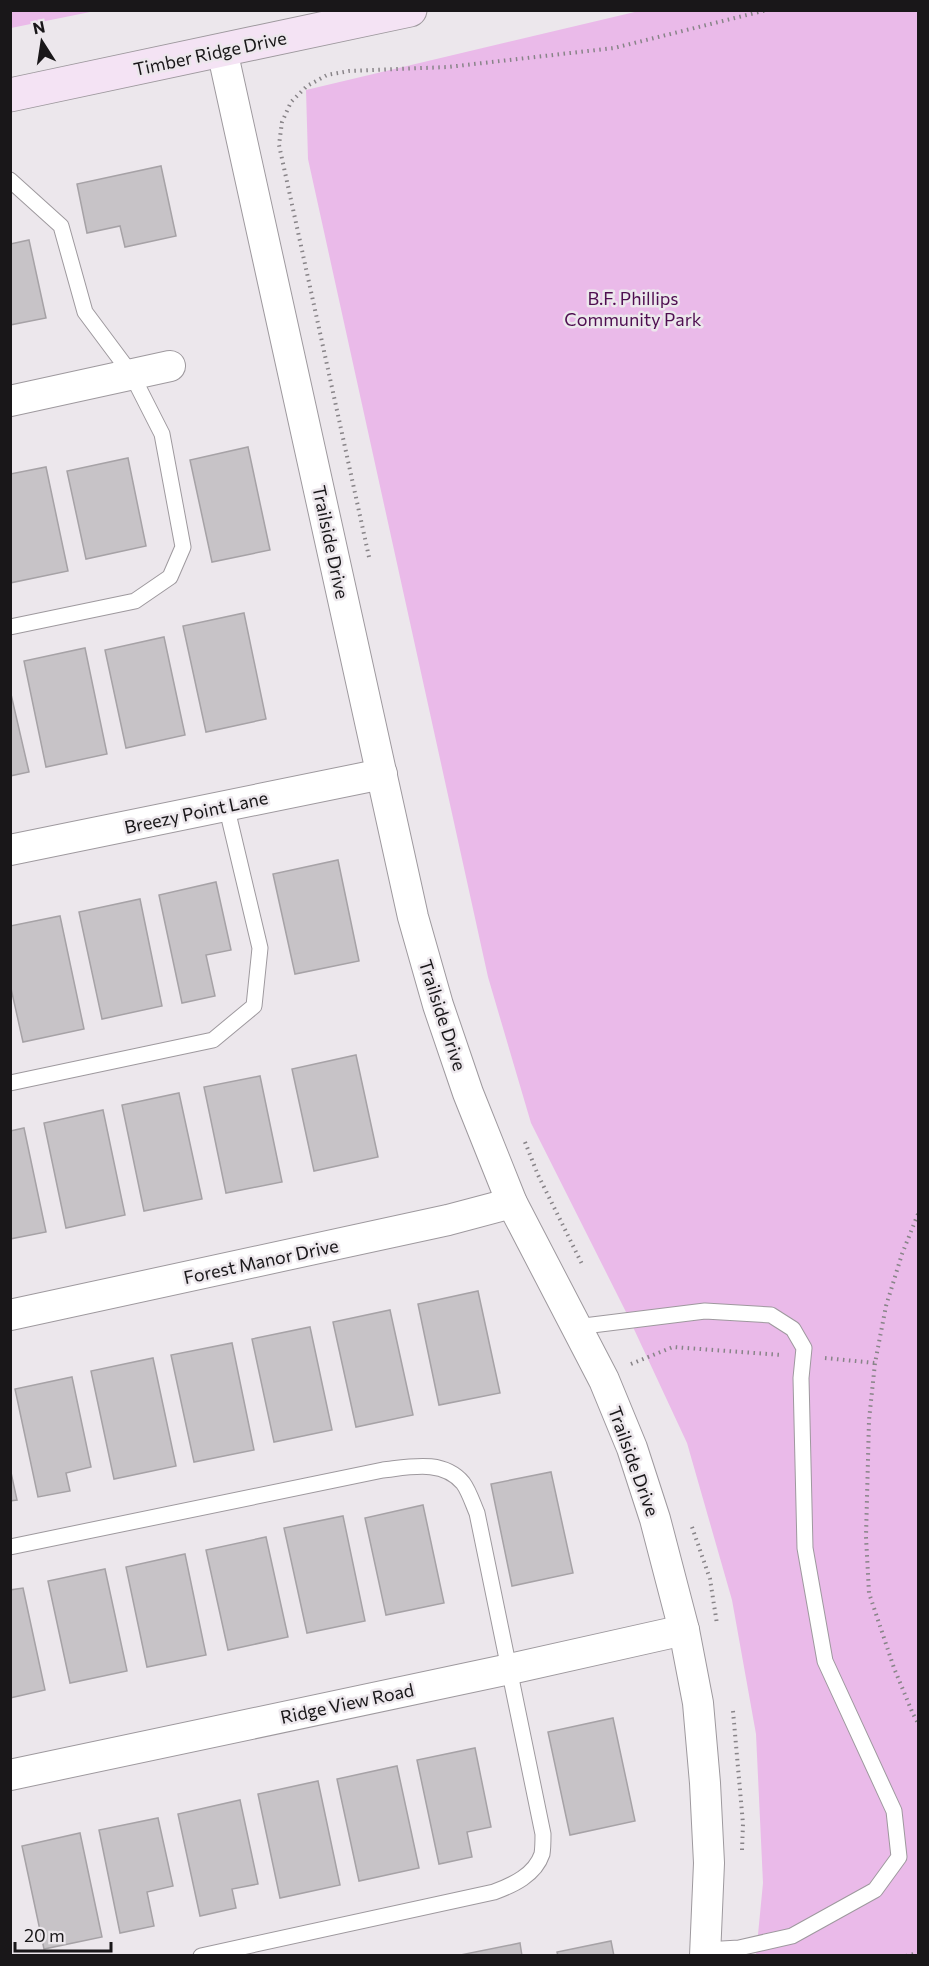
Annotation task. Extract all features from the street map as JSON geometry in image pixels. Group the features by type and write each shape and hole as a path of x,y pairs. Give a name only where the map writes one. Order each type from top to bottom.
{"street":[{"name":"Timber Ridge Drive","path":"10,95 410,10"},
{"name":"Trailside Drive","path":"222,50 414,917 438,1005 468,1093 512,1203 604,1380 632,1448 655,1518 684,1630 698,1703 705,1783 709,1863 705,1953"},
{"path":"10,401 170,366"},
{"name":"Breezy Point Lane","path":"10,850 382,774"},
{"name":"Forest Manor Drive","path":"10,1315 448,1220 512,1203"},
{"name":"Ridge View Road","path":"10,1775 684,1630"}],"lane":[{"path":"10,180 61,226 85,312 132,375 162,434 183,547 170,578 135,601 10,627"},
{"path":"10,1083 213,1040 254,1006 260,948 226,805"},
{"path":"576,1327 705,1311 771,1315 793,1329 804,1348 801,1378 805,1548 825,1661 894,1811 899,1857 875,1890 792,1936 705,1953"},
{"path":"10,1547 383,1470 424,1465 450,1471 464,1484 477,1513 510,1669 543,1834 542,1853 532,1869 515,1884 494,1892 201,1956"}],"path":[{"path":"370,564 279,145 282,122 291,102 307,86 327,75 349,71 448,67 614,48 767,10"},
{"path":"521,1133 538,1175 585,1270"},
{"path":"918,1214 902,1254 886,1306 875,1363 869,1420 866,1537 869,1593 894,1668 918,1723"},
{"path":"611,1322 635,1374"},
{"path":"631,1364 673,1347 875,1363"},
{"path":"691,1524 710,1579 718,1625"},
{"path":"732,1705 743,1824 742,1858"},
{"path":"906,1956 918,1953"}],"green space":[{"path":"11,10 95,10 95,11 11,28"},
{"name":"B.F. Phillips Community Park","path":"639,11 918,11 918,1955 756,1955 763,1883 756,1734 732,1600 687,1443 626,1312 531,1123 488,977 308,159 306,90"}],"building":[{"path":"161,166 176,236 125,247 120,226 87,233 77,184"},
{"path":"29,240 46,318 10,325 10,244"},
{"path":"248,447 270,550 212,562 190,460"},
{"path":"128,458 146,546 86,559 67,471"},
{"path":"46,467 68,571 10,583 10,474"},
{"path":"244,613 266,719 206,732 183,626"},
{"path":"164,637 185,735 126,748 105,650"},
{"path":"85,648 107,754 46,767 24,661"},
{"path":"10,690 29,772 10,776"},
{"path":"338,860 359,961 295,974 273,874"},
{"path":"216,882 231,950 206,955 215,996 182,1003 159,895"},
{"path":"140,899 162,1006 102,1019 79,912"},
{"path":"60,916 84,1029 23,1042 10,984 10,926"},
{"path":"356,1055 378,1157 314,1171 292,1069"},
{"path":"260,1076 282,1182 226,1193 204,1087"},
{"path":"179,1093 202,1199 144,1211 122,1105"},
{"path":"103,1110 125,1215 66,1228 44,1123"},
{"path":"24,1128 46,1232 10,1239 10,1131"},
{"path":"478,1291 500,1393 439,1405 418,1304"},
{"path":"390,1310 413,1415 356,1427 333,1322"},
{"path":"310,1327 332,1430 274,1442 252,1339"},
{"path":"232,1343 254,1450 194,1462 171,1355"},
{"path":"153,1358 176,1466 114,1479 91,1371"},
{"path":"72,1377 91,1467 66,1473 70,1491 38,1497 15,1389"},
{"path":"10,1468 17,1500 10,1501"},
{"path":"551,1472 573,1573 512,1586 491,1484"},
{"path":"423,1505 444,1603 386,1615 365,1518"},
{"path":"343,1516 365,1621 307,1633 284,1528"},
{"path":"266,1537 288,1637 228,1650 206,1550"},
{"path":"185,1554 206,1655 147,1667 126,1567"},
{"path":"105,1569 127,1671 70,1683 48,1581"},
{"path":"23,1588 45,1690 10,1698 10,1590"},
{"path":"613,1718 635,1821 570,1835 548,1732"},
{"path":"475,1748 491,1827 467,1832 472,1857 439,1864 417,1760"},
{"path":"397,1766 419,1868 359,1881 337,1779"},
{"path":"318,1781 340,1885 280,1898 258,1794"},
{"path":"240,1800 258,1884 232,1889 236,1908 200,1916 178,1814"},
{"path":"158,1818 173,1886 147,1892 154,1926 120,1933 99,1830"},
{"path":"80,1833 102,1937 44,1949 22,1846"},
{"path":"611,1941 614,1956 558,1956 557,1952"},
{"path":"520,1943 522,1956 460,1956 460,1955"}]}
